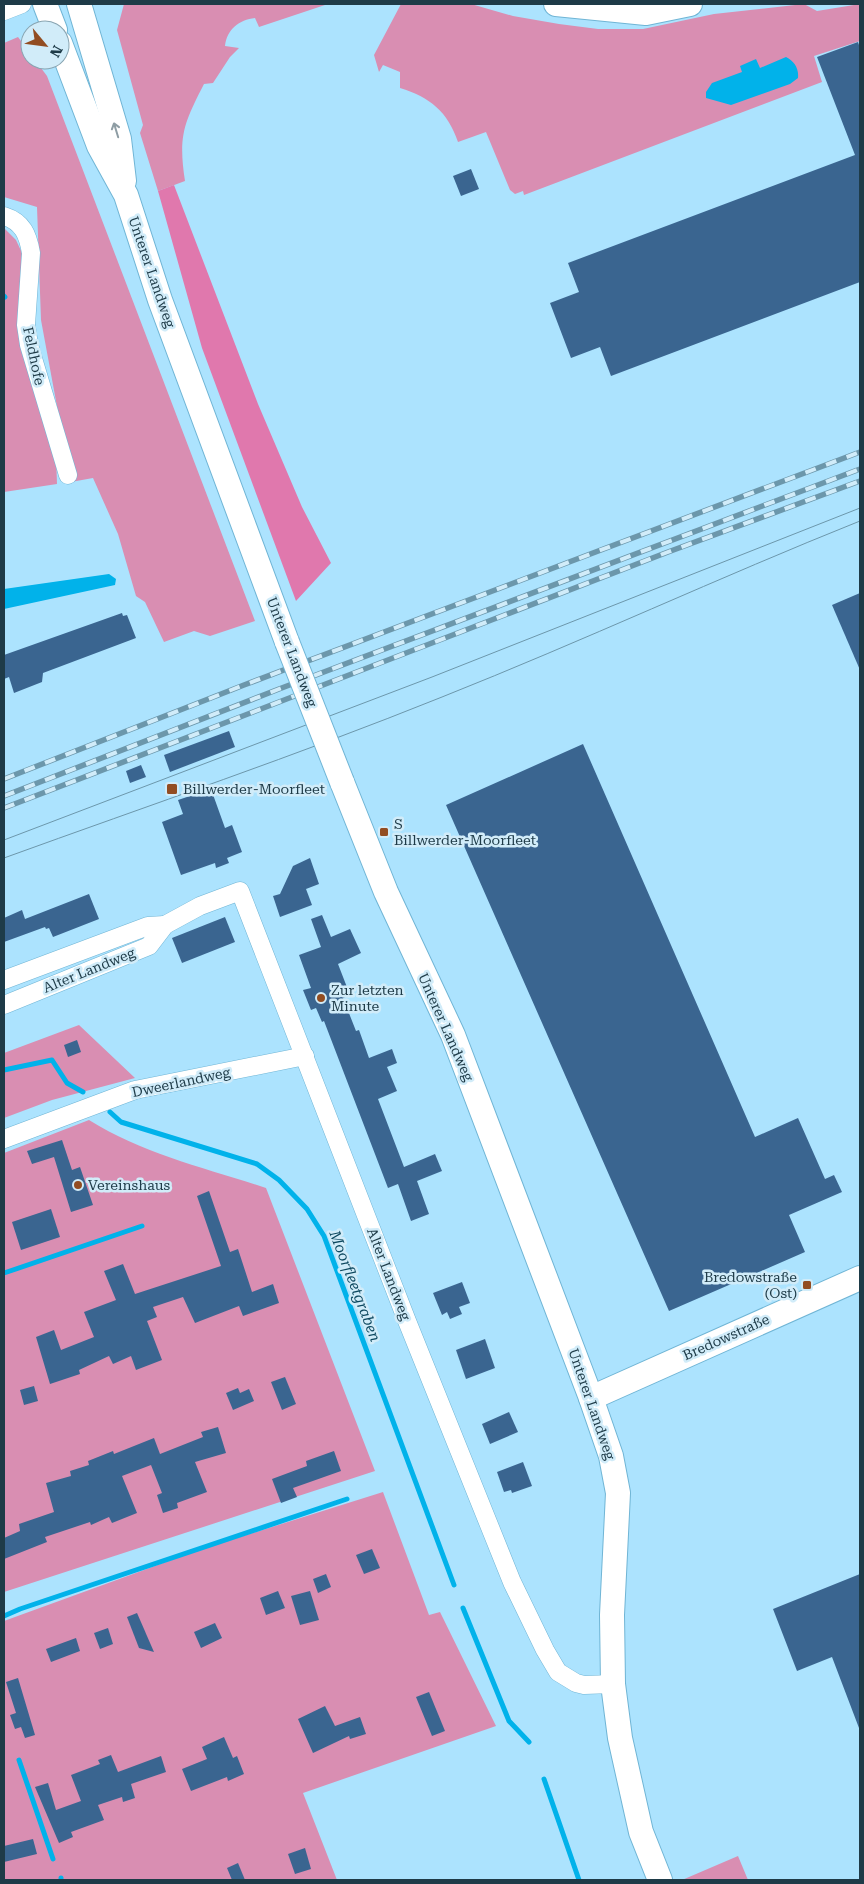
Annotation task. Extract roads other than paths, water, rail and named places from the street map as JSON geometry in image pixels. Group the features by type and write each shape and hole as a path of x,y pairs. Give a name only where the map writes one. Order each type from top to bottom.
{"main road":[{"path":"45,4 51,20"},
{"name":"Unterer Landweg","path":"79,4 119,139 126,195 160,300 268,591 342,782 386,892 453,1035 591,1398 611,1456 618,1493 612,1615 613,1684 620,1738 641,1832 660,1880"},
{"path":"556,4 646,13 690,4"},
{"name":"Unterer Landweg","path":"70,70 99,146 126,195"},
{"name":"Bredowstraße","path":"591,1398 860,1278"}],"street":[{"path":"4,11 22,4"},
{"name":"Feldhofe","path":"4,216 21,226 29,242 31,253 26,325 29,345 68,475"},
{"name":"Alter Landweg","path":"4,1005 149,946 165,925 200,906 240,891 407,1321 512,1582 545,1650 558,1672 576,1683 592,1686 613,1684"},
{"name":"Alter Landweg","path":"4,980 148,926 165,925"},
{"name":"Dweerlandweg","path":"4,1139 136,1090 305,1056"}],"water":[{"path":"786,57 794,63 798,71 798,78 790,84 731,105 706,98 706,92 712,83 742,72 740,66 756,59 760,68"},
{"path":"109,574 116,579 115,585 4,609 4,589"}],"waterway":[{"path":"4,1070 52,1060 67,1083 83,1092"},
{"name":"Moorfleetgraben","path":"110,1112 121,1122 257,1164 279,1180 307,1209 324,1236 454,1585"},
{"path":"4,1273 142,1226"},
{"path":"4,1616 347,1499"},
{"path":"463,1608 509,1721 529,1742"},
{"path":"19,1760 53,1859"},
{"path":"544,1779 579,1880"}],"tram line":[{"path":"4,840 432,677 860,508"},
{"path":"4,858 279,759 495,676 860,521"}],"railway":[{"path":"4,779 244,685 860,452"},
{"path":"4,796 279,689 860,469"},
{"path":"4,808 668,552 860,481"}],"place":[{"name":"Billwerder-Moorfleet","path":"172,789"},
{"name":"S Billwerder-Moorfleet","path":"384,832"},
{"name":"Zur letzten Minute","path":"321,998"},
{"name":"Vereinshaus","path":"78,1185"},
{"name":"Bredowstraße (Ost)","path":"807,1285"}]}
